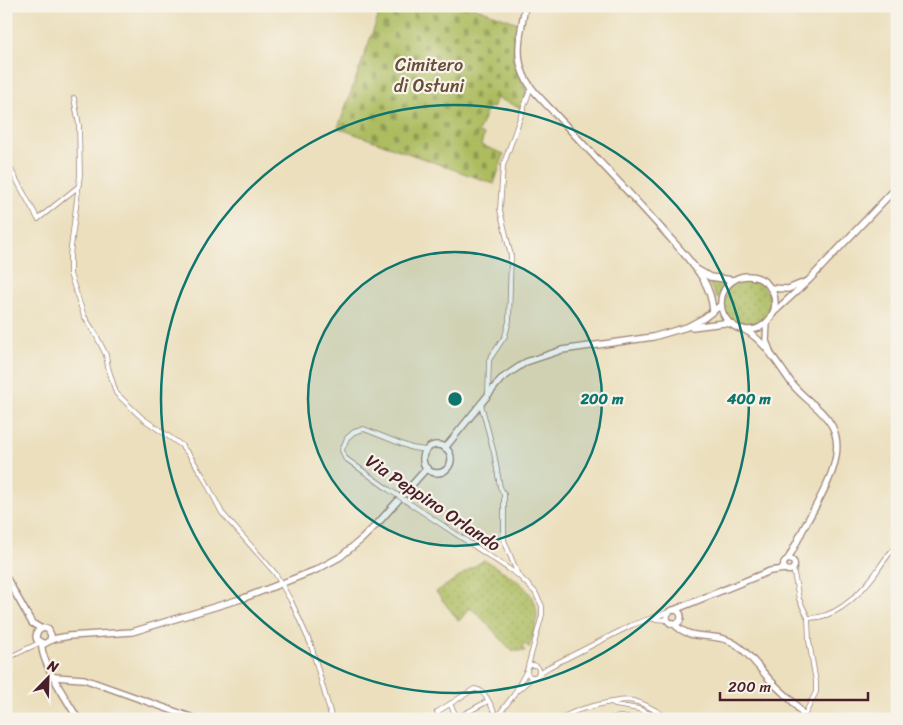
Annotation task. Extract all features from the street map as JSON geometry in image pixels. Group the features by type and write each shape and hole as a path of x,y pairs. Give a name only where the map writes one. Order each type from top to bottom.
{"main road":[{"path":"525,6 520,58 522,69 531,86 696,269 709,291 721,304"},
{"path":"742,329 751,330 767,322 772,314 809,280 897,187"},
{"path":"696,269 710,277 733,280 749,276 757,278 770,288 774,296 772,314"},
{"path":"731,324 726,319 721,304 722,293 733,280"},
{"path":"770,288 788,289 809,280"},
{"path":"709,291 713,311"},
{"path":"687,327 704,318 721,304"},
{"path":"767,322 766,341 772,358"},
{"path":"445,448 501,379 526,362 562,350 652,337 687,327 724,323 742,329 760,341 797,390 826,416 834,428 836,439 834,467 828,485 802,532 789,565 671,611 667,617 671,622 693,636 718,638 732,643 759,665 773,683 793,701 804,717"},
{"path":"433,446 445,448 450,455 447,468 439,472 430,471 423,457 426,450 433,446"},
{"path":"44,642 69,636 132,632 280,585 316,570 340,557 378,523 427,468"},
{"path":"6,577 32,631 44,642"},
{"path":"671,622 678,622 688,604"},
{"path":"23,610 32,623 40,628 46,628 50,632 69,636"},
{"path":"671,611 680,617 685,632"},
{"path":"36,635 40,628"},
{"path":"50,632 51,635 44,642 44,657 78,719"},
{"path":"54,677 84,679 196,719"}],"street":[{"path":"488,395 489,360 505,336 509,321 511,256 500,210 503,166 531,86"},
{"path":"74,98 79,126 79,186 70,255 70,274 84,316 106,355 116,393 142,418 181,445 203,476 222,513 269,564 291,601 311,645 332,719"},
{"path":"6,161 38,219 79,186"},
{"path":"481,404 494,453 500,487 504,494 504,540 518,575"},
{"name":"Via Peppino Orlando","path":"426,450 412,448 364,429 354,432 347,438 342,450 345,458 480,552 518,575 535,592 542,606 542,616 530,660 533,666 526,672"},
{"path":"808,618 832,614 844,606 857,594 897,546"},
{"path":"789,565 799,599 808,618 809,641 816,682 816,692 804,717"},
{"path":"513,696 533,677 549,667 632,625 671,611"},
{"path":"648,619 671,622"},
{"path":"6,656 12,656 44,642"},
{"path":"533,666 549,667"},
{"path":"533,666 538,674"},
{"path":"492,719 497,718 513,696 526,672 529,677 533,677"},
{"path":"442,719 437,712 474,689 482,691 497,718"},
{"path":"450,704 457,718 488,701"},
{"path":"563,719 566,715 581,709 633,701 645,704 669,719"},
{"path":"613,703 639,709 650,714"},
{"path":"605,719 621,717 635,719"}],"green space":[{"name":"Cimitero di Ostuni","path":"382,6 471,6 518,23 513,60 527,92 521,108 497,98 493,108 488,107 478,133 484,135 481,145 504,154 494,184 338,128"},
{"path":"706,278 725,282 719,297 717,298"},
{"path":"747,280 760,284 766,290 770,303 766,316 760,322 747,326 734,322 728,316 724,303 728,290 734,284"},
{"path":"484,560 519,582 533,598 537,617 529,648 526,644 522,647 525,651 512,651 477,613 470,608 459,621 436,592"}]}
